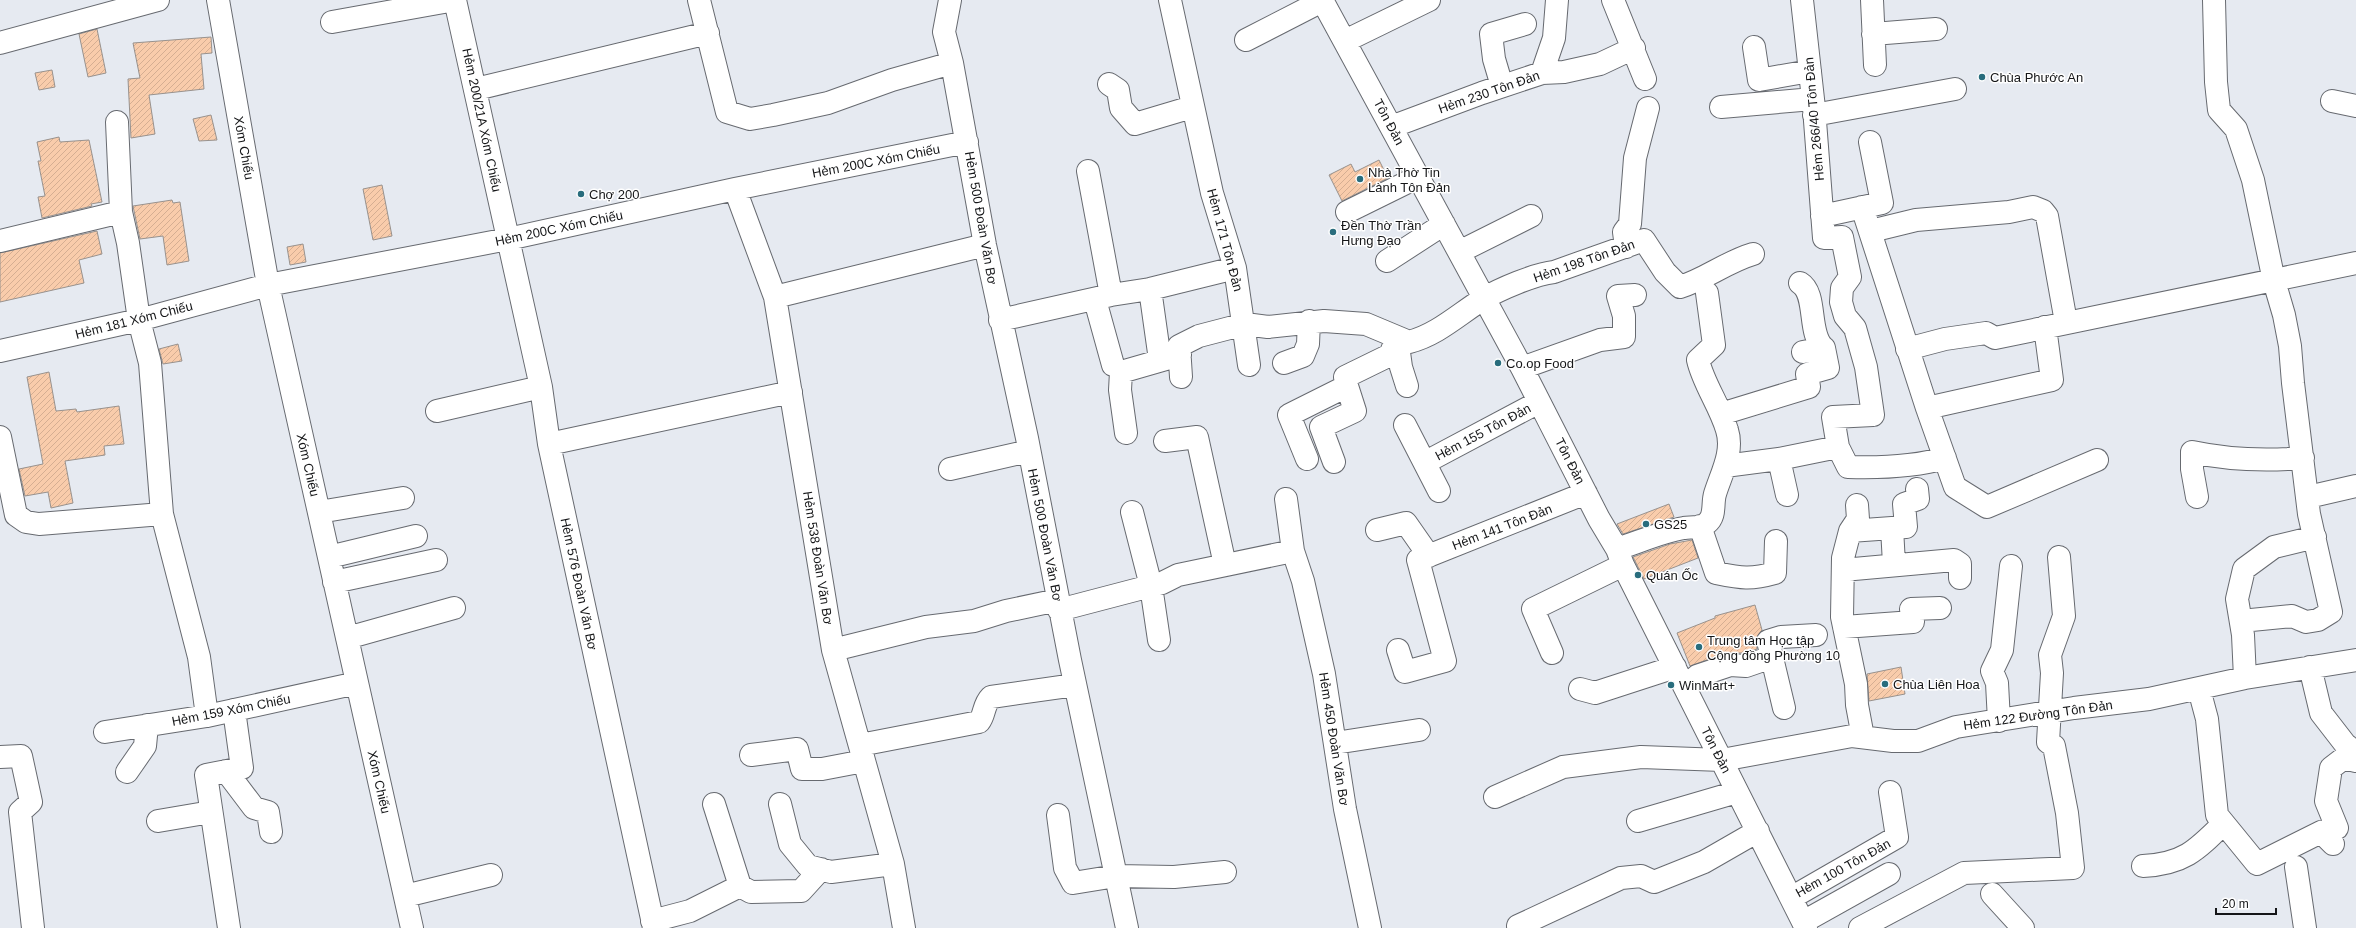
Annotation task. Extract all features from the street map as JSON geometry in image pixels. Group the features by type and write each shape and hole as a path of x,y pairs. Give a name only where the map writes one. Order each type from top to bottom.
{"street":[{"path":"0,43 158,0"},
{"name":"Xóm Chiếu","path":"218,0 268,285 412,928"},
{"path":"332,22 455,0"},
{"name":"Hẻm 200/21A Xóm Chiếu","path":"455,0 476,89 508,239"},
{"path":"699,0 727,112 750,118 773,115 828,103 892,80 952,63"},
{"name":"Hẻm 500 Đoàn Văn Bơ","path":"950,0 944,32 952,63 1000,320 1029,451 1075,685 1127,928"},
{"name":"Hẻm 171 Tôn Đản","path":"1170,0 1192,107 1212,193 1235,268 1245,324 1250,365"},
{"path":"1246,40 1322,0"},
{"name":"Tôn Đản","path":"1322,0 1522,368 1620,557 1791,898 1800,926"},
{"path":"1345,42 1429,0"},
{"path":"1542,73 1554,38 1557,0"},
{"path":"1613,0 1646,79"},
{"name":"Hẻm 266/40 Tôn Đản","path":"1802,0 1814,107 1824,238 1842,237 1850,277 1842,288 1841,302 1845,316 1855,328 1866,367 1873,415 1833,417 1838,447"},
{"path":"1872,0 1875,65"},
{"path":"2214,0 2216,82 2219,110 2236,129 2254,180 2274,281 2284,315 2290,346 2293,383 2308,497 2331,612 2318,620 2306,622 2292,616 2241,621"},
{"path":"1502,86 1494,59 1490,34 1525,24"},
{"path":"1873,34 1936,29"},
{"path":"476,89 708,33"},
{"path":"1754,47 1759,80 1810,71"},
{"name":"Hẻm 230 Tôn Đản","path":"1391,127 1502,86 1542,73 1564,72 1600,64 1634,48"},
{"path":"1109,84 1118,90 1121,108 1135,124 1192,107"},
{"path":"1721,106 1814,107 1955,90"},
{"path":"2332,100 2356,106"},
{"path":"1626,246 1624,232 1630,224 1635,158 1648,108"},
{"path":"117,122 121,212 128,243 139,320 150,363 162,514 199,657 207,716"},
{"name":"Hẻm 200C Xóm Chiếu","path":"268,285 508,239 735,189 967,142"},
{"path":"1822,216 1882,203 1870,142"},
{"path":"1088,171 1103,297 1113,365"},
{"path":"1347,212 1418,177"},
{"name":"Hẻm 538 Đoàn Văn Bơ","path":"735,189 775,296 833,650 892,864 904,928"},
{"path":"1862,207 1871,231 1907,349 1955,487 1987,507 2097,460"},
{"path":"1871,231 1916,220 2008,212 2033,207 2043,211 2047,216 2055,324 2052,380 1927,408"},
{"path":"0,241 121,212"},
{"path":"1459,252 1531,216"},
{"path":"1387,261 1444,224"},
{"name":"Hẻm 576 Đoàn Văn Bơ","path":"508,239 541,386 549,444 653,925"},
{"name":"Hẻm 198 Tôn Đản","path":"1484,298 1541,273 1554,272 1644,240 1665,272 1680,286 1696,282 1736,259 1753,254"},
{"path":"775,296 985,245"},
{"path":"1907,349 1945,339 1986,333 1995,338 2055,324 2274,281 2356,263"},
{"path":"1000,320 1103,297 1150,289 1235,268"},
{"path":"1721,414 1809,387 1807,374 1828,368 1814,350 1817,340 1807,290 1800,283"},
{"name":"Hẻm 181 Xóm Chiếu","path":"0,352 139,320 268,285"},
{"path":"1150,289 1170,357 1181,377"},
{"path":"1552,653 1533,609 1620,557 1683,528 1700,526 1708,523 1714,511 1714,496 1725,466 1728,431 1700,368 1698,360 1714,345 1706,293"},
{"path":"1522,368 1600,340 1624,337 1624,316 1618,296 1635,296"},
{"path":"1126,433 1120,390 1121,372 1170,357 1179,346 1199,336 1245,324 1268,327 1309,321 1366,324 1409,342 1430,335 1484,298"},
{"path":"1284,363 1303,356 1308,344 1309,321"},
{"path":"1397,338 1401,367 1408,386"},
{"path":"1334,462 1321,427 1355,411 1345,377 1390,355 1397,338"},
{"path":"437,411 541,386"},
{"path":"1307,459 1289,415 1347,386"},
{"path":"549,444 791,392"},
{"name":"Hẻm 155 Tôn Đản","path":"1426,462 1539,402"},
{"path":"1405,425 1426,462 1439,491"},
{"path":"0,437 16,515 26,522 39,524 162,514"},
{"path":"1165,441 1197,437 1225,565"},
{"path":"1725,466 1779,459 1838,447 1848,468 1879,468 1924,464 1946,458"},
{"path":"950,469 1029,451"},
{"path":"2197,497 2192,468 2192,452 2227,459 2264,461 2303,458"},
{"path":"1779,459 1787,495"},
{"path":"2308,497 2356,486"},
{"path":"1850,531 1906,527 1904,504 1918,499 1917,489"},
{"name":"Hẻm 141 Tôn Đản","path":"1423,558 1586,494"},
{"path":"319,512 404,498"},
{"name":"Hẻm 450 Đoàn Văn Bơ","path":"1286,499 1293,551 1303,581 1324,674 1345,809 1370,928"},
{"path":"1857,505 1858,519 1850,531 1843,558 1842,616 1856,684 1857,705 1863,737"},
{"path":"1132,512 1150,586 1159,640"},
{"path":"1377,530 1406,523 1423,558 1445,661 1405,672 1398,650"},
{"path":"1700,526 1716,573 1735,577 1752,579 1775,573 1776,541"},
{"path":"1892,528 1894,564"},
{"path":"329,557 416,536"},
{"path":"2245,678 2238,598 2244,569 2274,547 2315,537"},
{"path":"833,650 926,627 974,621 1006,611 1059,605 1150,586 1178,575 1293,551"},
{"path":"1865,927 1964,873 2073,868 2069,826 2059,768 2054,746 2048,742 2052,673 2050,656 2064,616 2059,557"},
{"path":"334,582 436,560"},
{"path":"1843,570 1894,564 1954,560 1960,564 1960,578"},
{"path":"1998,721 1997,683 1992,671 2002,650 2011,566"},
{"path":"347,638 454,608"},
{"path":"1844,627 1913,622 1912,609 1940,608"},
{"path":"1784,708 1768,641 1781,637 1816,635"},
{"path":"1685,687 1697,676 1730,665 1746,666 1772,657"},
{"name":"Hẻm 122 Đường Tôn Đản","path":"1495,797 1563,767 1641,757 1722,760 1852,736 1893,741 1918,741 1956,727 2050,712 2149,699 2245,678 2356,660"},
{"path":"1580,689 1595,693 1675,667"},
{"path":"2310,667 2321,713 2345,744 2356,753"},
{"name":"Hẻm 159 Xóm Chiếu","path":"105,732 207,716 357,683"},
{"path":"751,755 797,748 802,769 822,769 862,753 979,722 982,718 986,702 990,697 1075,685"},
{"path":"2199,689 2207,719 2217,815 2257,864 2321,832 2335,836 2326,801 2331,768 2344,758 2356,761"},
{"path":"229,928 206,775 242,768 234,710"},
{"path":"127,772 145,746 147,725"},
{"path":"1335,743 1419,730"},
{"path":"0,756 21,756 31,802 20,812 33,928"},
{"path":"226,771 254,808 268,812 271,832"},
{"path":"1638,821 1737,792"},
{"name":"Hẻm 100 Tôn Đản","path":"1791,898 1897,837 1890,792"},
{"path":"714,804 740,886 751,892 801,891 821,870"},
{"path":"780,804 790,844 808,866 831,872 892,864"},
{"path":"163,814 210,805"},
{"path":"1058,814 1065,868 1073,883 1116,876 1174,877 1225,872"},
{"path":"2143,866 2166,865 2198,850 2223,824"},
{"path":"1518,926 1543,922 1621,878 1641,876 1654,882 1704,862 1758,831"},
{"path":"2296,867 2305,928"},
{"path":"1800,926 1889,874"},
{"path":"405,896 491,875"},
{"path":"653,925 690,911 740,886"},
{"path":"1992,894 2023,928"}],"building":[{"path":"97,29 106,73 88,77 79,34"},
{"path":"211,37 212,53 201,54 204,89 149,95 155,134 131,138 128,79 140,78 133,43"},
{"path":"52,70 55,87 39,90 35,73"},
{"path":"211,115 217,140 199,141 193,119"},
{"path":"59,137 60,142 89,140 102,202 91,204 92,206 42,218 38,197 45,196 38,161 41,161 37,142"},
{"name":"Nhà Thờ Tin Lành Tôn Đản","path":"1379,160 1388,178 1342,201 1329,175 1351,164 1355,172"},
{"path":"382,185 392,236 373,240 363,189"},
{"path":"172,200 173,203 180,202 189,261 167,265 163,236 140,239 133,206"},
{"path":"97,231 102,254 79,260 84,283 0,302 0,253"},
{"path":"303,244 306,262 290,265 287,247"},
{"path":"178,344 182,361 163,364 159,349"},
{"path":"49,372 56,411 76,409 77,412 119,406 124,444 104,446 105,455 65,461 73,503 51,508 48,492 25,496 19,469 43,464 27,377"},
{"path":"1669,504 1674,517 1623,534 1617,524"},
{"path":"1692,540 1698,558 1644,579 1633,557 1670,544"},
{"path":"1755,605 1762,630 1756,638 1757,649 1744,653 1726,653 1690,666 1677,633 1715,618 1715,616"},
{"name":"Chùa Liên Hoa","path":"1901,667 1905,694 1869,701 1867,674"}],"place":[{"name":"Chùa Phước An","path":"1982,77"},
{"name":"Nhà Thờ Tin Lành Tôn Đản","path":"1360,179"},
{"name":"Chợ 200","path":"581,194"},
{"name":"Đền Thờ Trần Hưng Đạo","path":"1333,232"},
{"name":"Co.op Food","path":"1498,363"},
{"name":"GS25","path":"1646,524"},
{"name":"Quán Ốc","path":"1638,575"},
{"name":"Trung tâm Học tập Cộng đồng Phường 10","path":"1699,647"},
{"name":"Chùa Liên Hoa","path":"1885,684"},
{"name":"WinMart+","path":"1671,685"}]}
